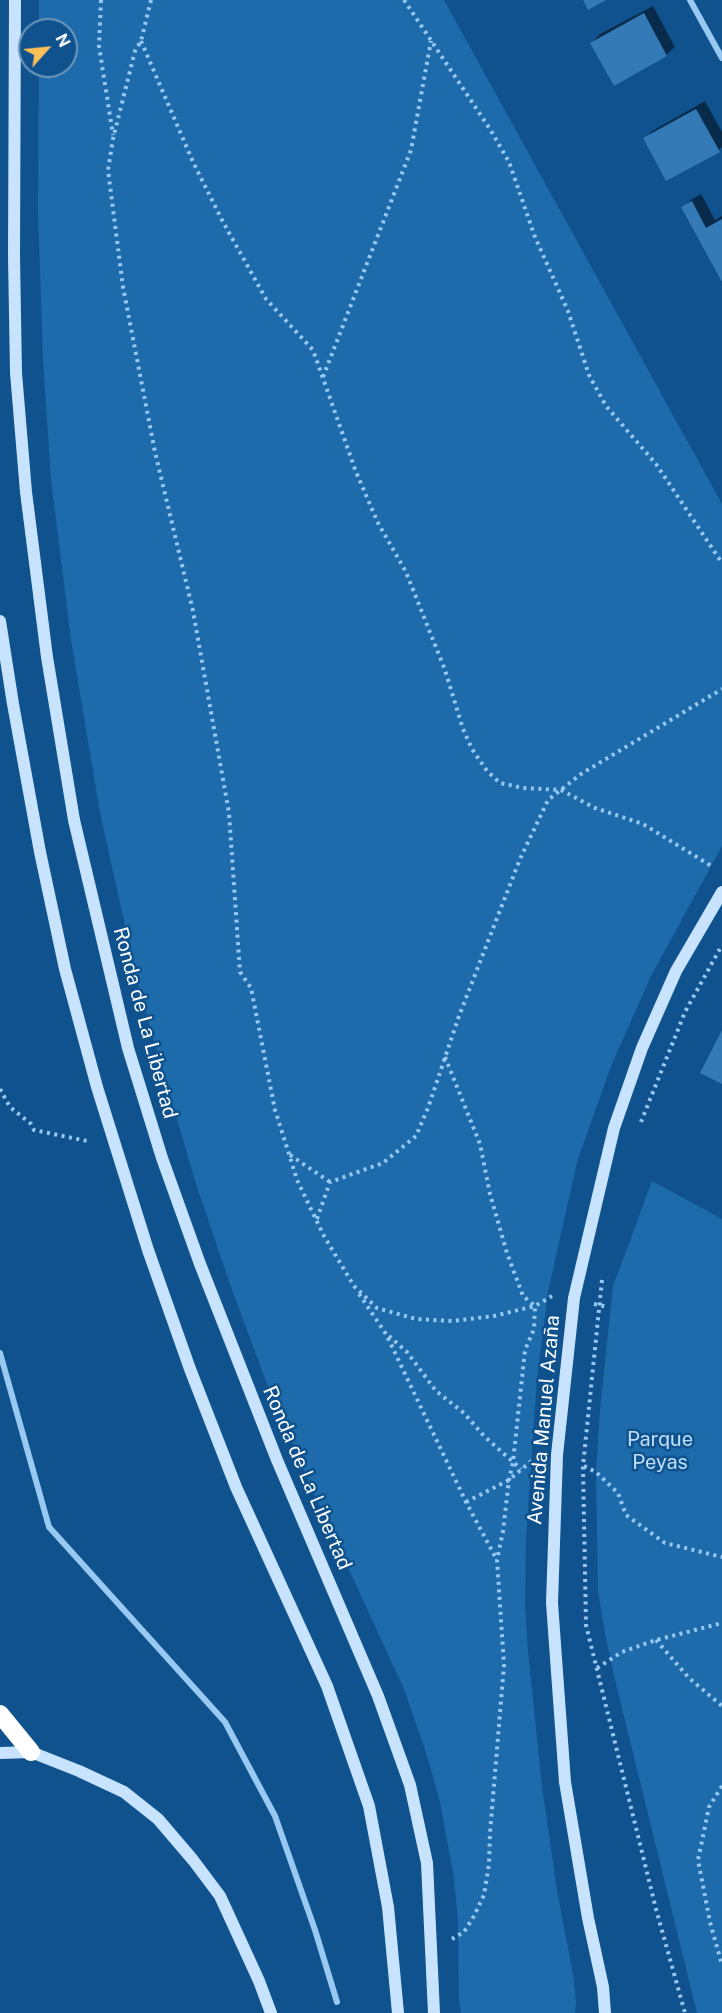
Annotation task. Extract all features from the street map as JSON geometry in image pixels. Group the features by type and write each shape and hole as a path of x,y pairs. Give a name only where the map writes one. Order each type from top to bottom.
{"highway":[{"path":"0,1714 31,1752"}],"main road":[{"name":"Ronda de La Libertad","path":"15,0 16,373 26,492 41,610 74,820 128,1047 162,1158 200,1264 277,1460 378,1696 410,1785 427,1863 434,2013"},
{"path":"0,621 13,704 65,969 97,1087 148,1250 190,1369 236,1487 327,1686 369,1806 388,1907 398,2013"},
{"name":"Avenida Manuel Azaña","path":"605,2013 603,1987 588,1918 566,1782 552,1603 556,1455 574,1298 614,1128 642,1048 676,971 722,892"},
{"path":"0,1753 31,1752 79,1771 124,1792 158,1819 220,1896 271,2013"}],"street":[{"path":"690,0 722,58"},
{"path":"0,1353 49,1527 225,1722 275,1816 315,1930 337,2002"}],"path":[{"path":"101,0 99,46 113,138"},
{"path":"152,0 141,41 135,51 113,138 108,170 123,287 155,452 193,610 229,813 240,972 251,988 275,1110 297,1180 354,1286 386,1334 466,1502 497,1560"},
{"path":"404,0 490,129 509,162 535,237 568,311 589,375 606,406 656,464 722,563"},
{"path":"141,41 193,162 223,222 266,299 313,350 356,472 378,523 406,572 446,670 463,729 472,749 487,771 500,783 523,788 561,790 595,808 643,824 713,867"},
{"path":"323,378 411,150 431,41"},
{"path":"330,1182 383,1163 416,1136 428,1108 459,1016 520,859 548,800 581,774 722,689"},
{"path":"638,1131 685,1012 722,945"},
{"path":"445,1057 480,1144 490,1194 507,1253 523,1296 535,1306"},
{"path":"0,1089 10,1107 31,1124 34,1130 87,1140"},
{"path":"289,1154 330,1182"},
{"path":"317,1220 330,1182"},
{"path":"603,1273 583,1466 586,1624 656,1909 685,2013"},
{"path":"354,1286 377,1308 416,1319 452,1321 494,1316 535,1306 556,1294"},
{"path":"453,1939 464,1932 474,1916 484,1895 489,1864 489,1833 504,1665 497,1560 513,1462 525,1350 534,1329 535,1306"},
{"path":"386,1334 407,1352 436,1391 464,1413 483,1436 521,1469"},
{"path":"466,1502 509,1480 537,1456"},
{"path":"583,1466 596,1472 618,1493 626,1515 665,1543 722,1557"},
{"path":"597,1668 622,1652 656,1640 722,1623"},
{"path":"656,1640 689,1678 722,1706"},
{"path":"722,1786 709,1806 698,1860 710,1922 722,1965"}],"green space":[{"path":"39,0 444,0 722,504 722,846 651,976 611,1066 577,1162 548,1292 537,1379 526,1538 525,1604 542,1786 557,1890 574,1980 575,2013 461,2013 454,1878 440,1802 427,1756 404,1689 314,1494 267,1384 196,1184 140,993 100,813 71,640 51,480 43,359 38,209 39,78 78,78 78,18 39,18"},
{"name":"Parque Peyas","path":"652,1181 722,1219 722,2013 697,2013 616,1684 598,1591 596,1472 613,1286"}],"building":[{"path":"583,0 606,0 588,10"},
{"path":"644,13 667,56 614,86 590,43"},
{"path":"696,109 720,152 666,181 643,138"},
{"path":"692,201 706,228 722,219 722,282 681,207"},
{"path":"722,1030 722,1084 700,1073"}]}
